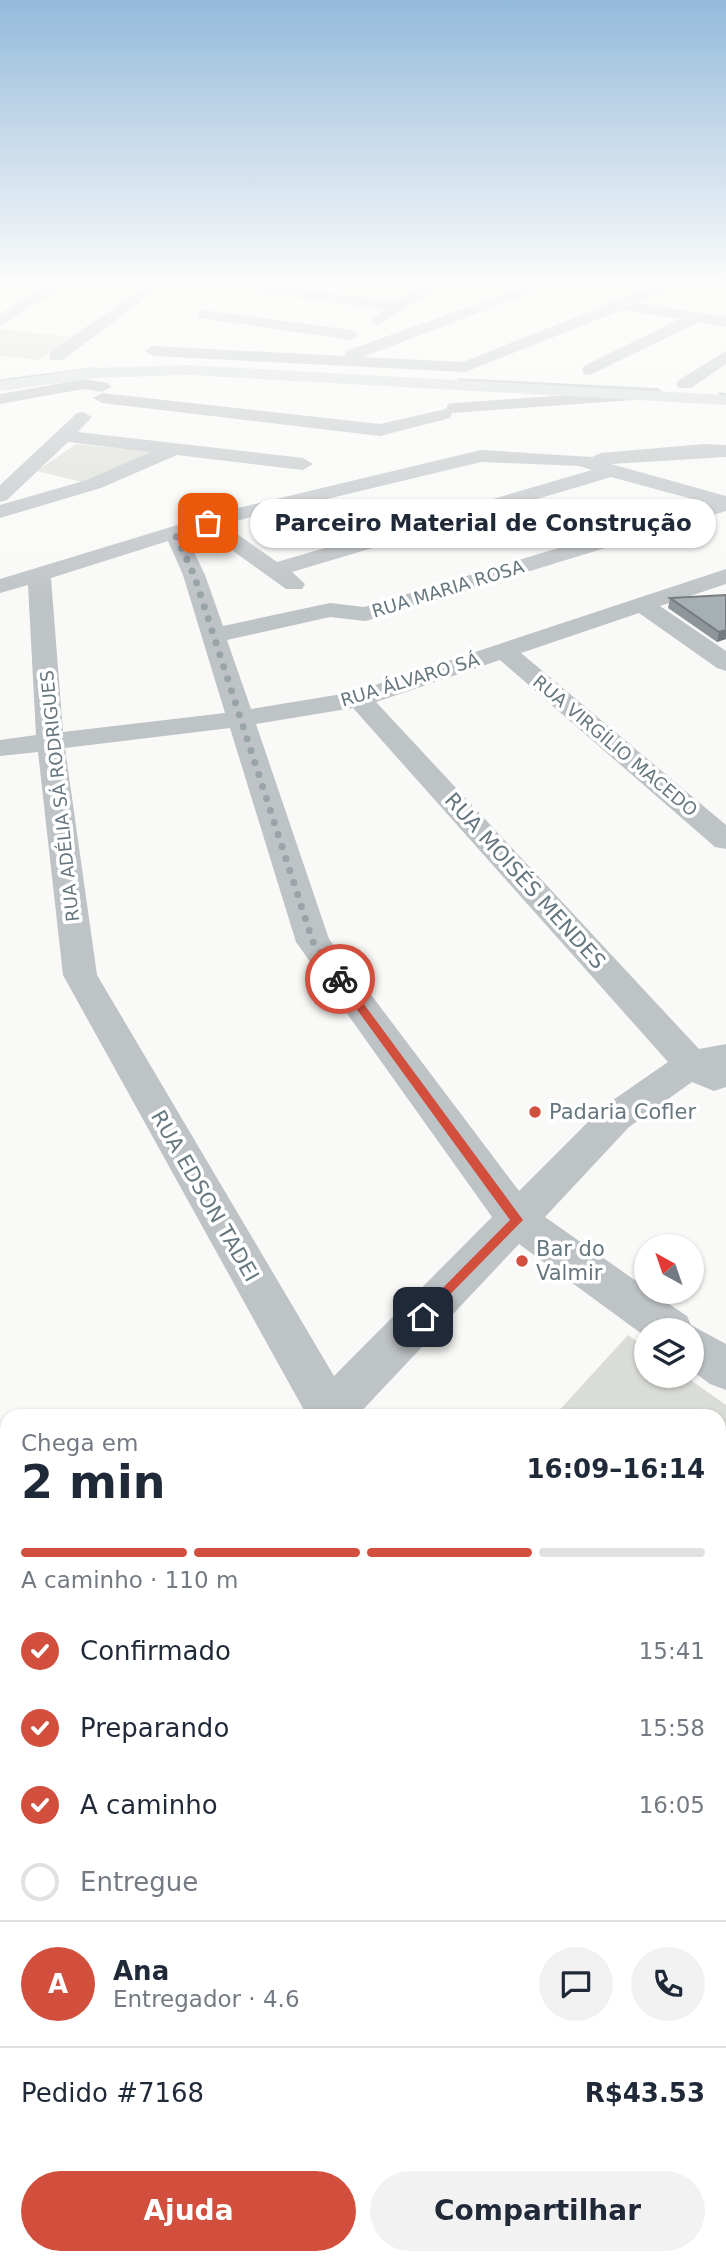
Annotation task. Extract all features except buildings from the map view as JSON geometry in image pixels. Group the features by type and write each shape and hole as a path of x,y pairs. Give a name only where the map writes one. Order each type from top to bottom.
{"main road":[{"path":"620,391 721,396"},
{"path":"655,394 665,391"}],"street":[{"path":"0,399 47,391"},
{"path":"0,496 64,436 105,391"},
{"path":"110,391 380,430 416,404 425,395 421,391"},
{"path":"449,409 458,391"},
{"path":"349,443 380,430 449,409 655,394"},
{"path":"416,404 434,400 449,409"},
{"path":"64,436 303,464"},
{"path":"0,512 94,484 175,449"},
{"path":"14,579 216,520 481,456 582,460 704,450 726,451"},
{"path":"216,520 303,464 326,454"},
{"path":"582,460 611,471 726,503"},
{"path":"274,570 611,471"},
{"name":"RUA MARIA ROSA","path":"330,610 365,614 726,503"},
{"path":"216,520 274,570 330,610"},
{"path":"175,534 194,575 313,942 517,1220 654,1318"},
{"name":"RUA ÁLVARO SÁ","path":"0,748 241,719 359,699 726,576"},
{"name":"RUA ADÉLIA SÁ RODRIGUES","path":"14,579 50,741 80,975"},
{"path":"652,602 726,602"},
{"path":"652,602 726,663"},
{"path":"212,636 330,610"},
{"name":"RUA VIRGÍLIO MACEDO","path":"505,652 726,840"},
{"name":"RUA MOISÉS MENDES","path":"359,699 709,1060 726,1084"},
{"name":"RUA EDSON TADEI","path":"80,975 326,1409"},
{"path":"335,1409 616,1117 709,1060"},
{"path":"704,1354 726,1369"}],"shaded area":[{"path":"76,444 150,451 152,454 82,482 37,471"},
{"path":"628,1335 634,1339 634,1388 702,1388 726,1405 726,1409 560,1409"}],"waterway":[{"path":"720,394 726,395"}],"way so far":[{"path":"208,523 175,534 194,575 313,942 340,979"}],"place":[{"name":"Parceiro Material de Construção","path":"208,523"},
{"name":"Padaria Cofler","path":"535,1112"},
{"name":"Bar do Valmir","path":"522,1261"}],"route":[{"path":"340,979 517,1220 423,1317"}]}
